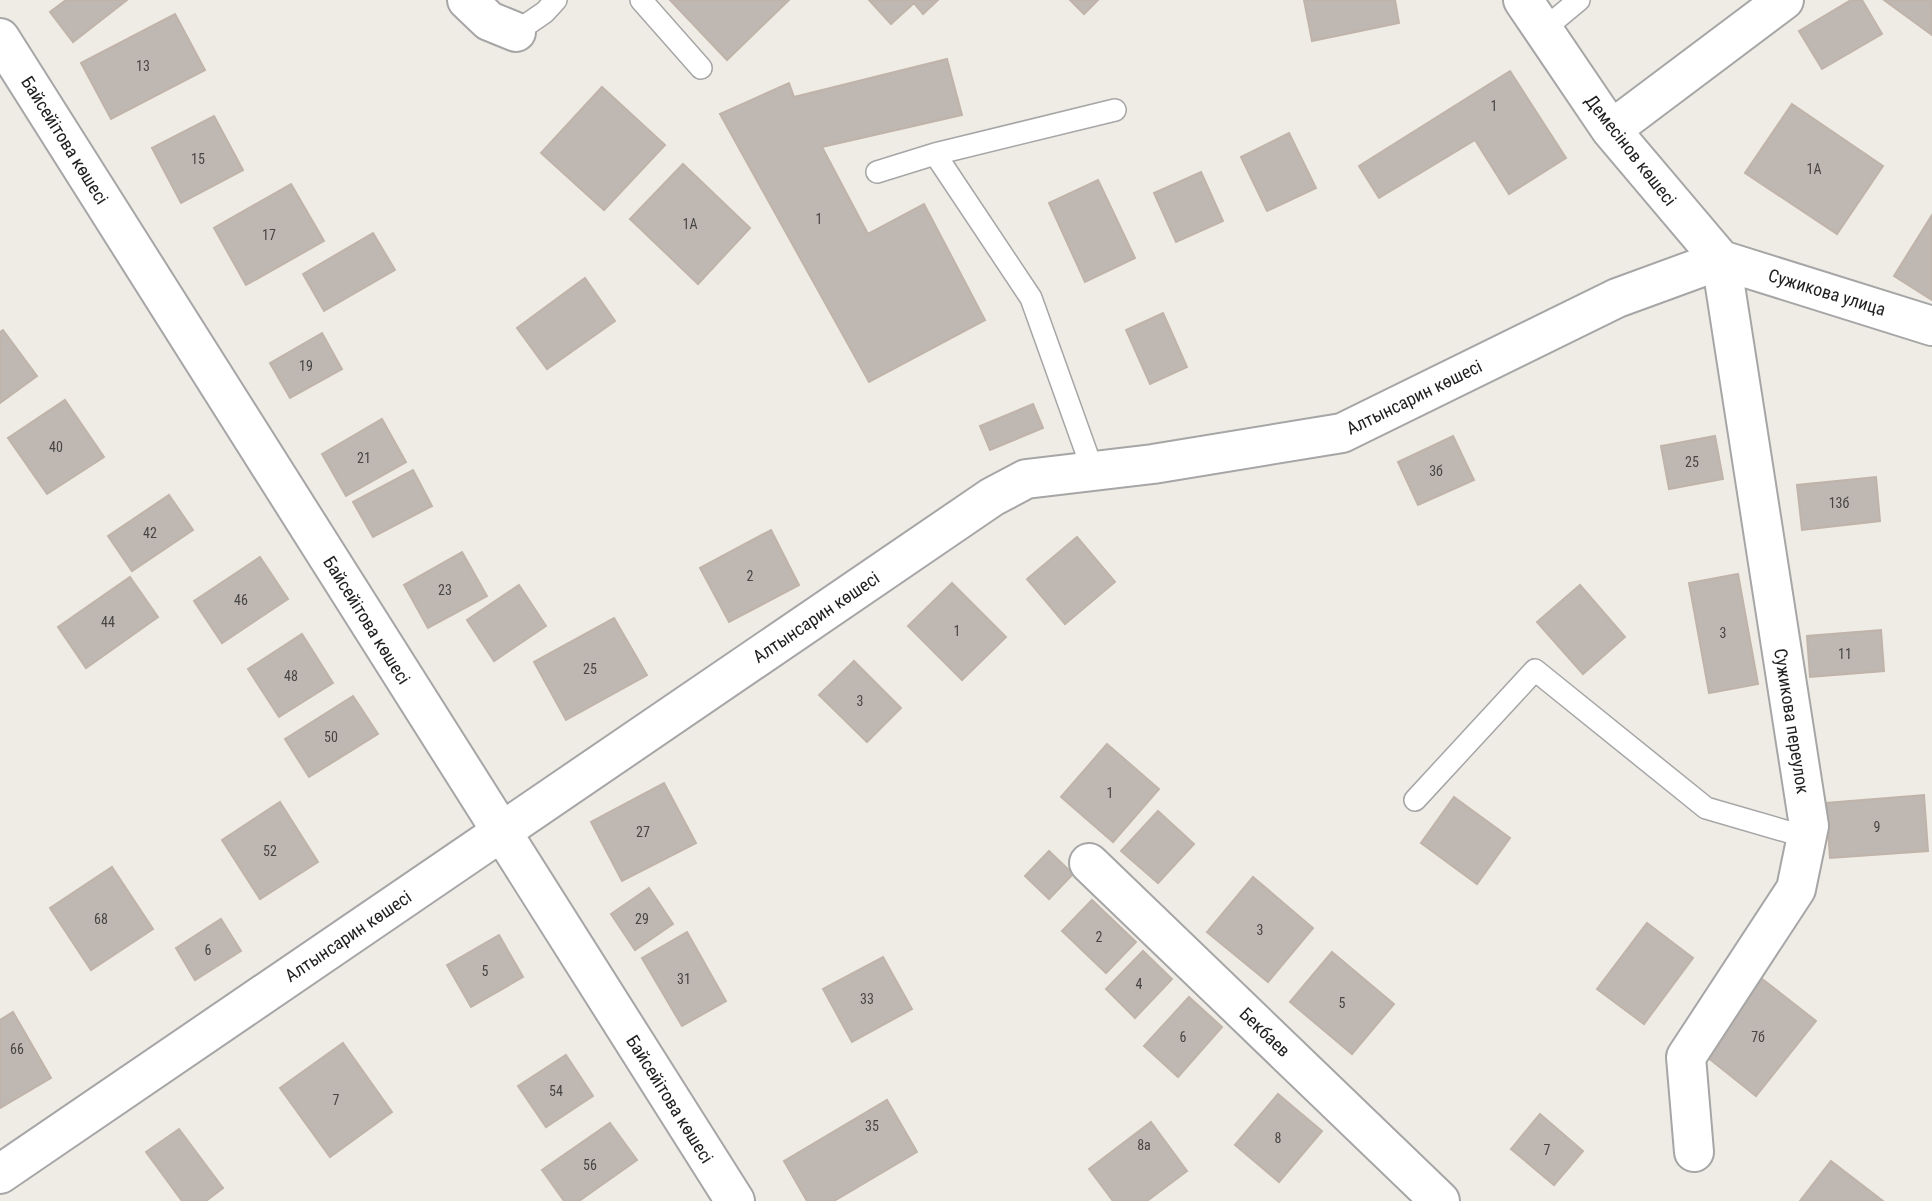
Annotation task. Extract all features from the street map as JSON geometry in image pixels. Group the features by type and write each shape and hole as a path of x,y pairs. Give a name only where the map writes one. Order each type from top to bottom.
{"street":[{"path":"467,0 489,21 516,32"},
{"path":"1611,130 1784,0"},
{"name":"Демесінов көшесі","path":"1533,15 1611,130 1721,260"},
{"name":"Байсейітова көшесі","path":"0,38 735,1201"},
{"name":"Алтынсарин көшесі","path":"0,1174 992,497 1026,479 1153,464 1342,433 1617,298 1721,260"},
{"name":"Сужикова улица","path":"1721,260 1932,326"},
{"name":"Сужикова переулок","path":"1694,1152 1686,1057 1796,889 1809,826 1721,260"},
{"name":"Бекбаев","path":"1089,863 1440,1201"}],"lane":[{"path":"516,32 545,12 556,0"},
{"path":"641,0 701,68"},
{"path":"1533,15 1580,0"},
{"path":"877,172 934,154 1115,110"},
{"path":"934,154 1031,298 1093,471"},
{"path":"1415,800 1535,670 1706,808 1806,837"}],"building":[{"path":"66,0 127,0 73,42 50,12"},
{"path":"670,0 789,0 727,60"},
{"path":"869,0 938,0 923,14 914,3 891,24"},
{"path":"1070,0 1098,0 1084,14"},
{"path":"1304,0 1395,0 1399,23 1312,41"},
{"path":"1851,0 1862,0 1882,34 1822,69 1799,31"},
{"path":"1884,0 1932,0 1932,35"},
{"path":"175,14 205,70 111,119 81,63"},
{"path":"947,59 962,115 822,147 868,234 924,204 985,320 869,382 720,114 789,83 794,97"},
{"path":"1510,71 1566,158 1509,194 1475,140 1379,198 1359,166"},
{"path":"602,87 665,145 604,210 541,153"},
{"path":"1792,104 1883,166 1837,234 1745,173"},
{"path":"214,116 243,170 181,203 152,148"},
{"path":"1289,133 1316,188 1267,211 1241,157"},
{"path":"683,164 750,228 698,284 630,219"},
{"path":"1201,172 1223,221 1176,242 1154,193"},
{"path":"1098,180 1135,258 1085,282 1049,203"},
{"path":"291,184 324,241 246,285 214,228"},
{"path":"1932,215 1932,300 1894,276"},
{"path":"373,233 395,270 324,311 303,274"},
{"path":"585,278 615,321 547,369 517,328"},
{"path":"1163,313 1187,367 1150,384 1126,330"},
{"path":"3,330 37,376 0,403 0,332"},
{"path":"322,333 342,369 290,398 270,363"},
{"path":"65,400 104,457 47,494 8,438"},
{"path":"1033,404 1043,428 990,450 980,426"},
{"path":"382,419 406,462 346,496 322,454"},
{"path":"1453,436 1474,480 1418,505 1398,462"},
{"path":"1715,436 1723,479 1669,489 1661,446"},
{"path":"413,470 432,506 373,537 353,502"},
{"path":"1876,477 1880,521 1802,530 1797,485"},
{"path":"169,495 193,530 132,571 108,536"},
{"path":"771,530 799,585 729,622 700,568"},
{"path":"1077,537 1115,582 1065,624 1027,579"},
{"path":"462,552 487,596 428,628 404,585"},
{"path":"260,557 288,599 222,643 194,601"},
{"path":"1738,574 1758,684 1709,693 1689,583"},
{"path":"130,577 158,617 86,668 58,627"},
{"path":"952,583 1006,637 962,680 908,626"},
{"path":"519,585 546,626 494,661 467,620"},
{"path":"1580,585 1625,637 1583,674 1537,622"},
{"path":"614,618 647,675 566,720 534,662"},
{"path":"1881,630 1884,671 1810,677 1807,636"},
{"path":"302,634 333,683 279,717 248,669"},
{"path":"854,661 901,708 867,742 819,695"},
{"path":"353,696 378,734 309,777 285,739"},
{"path":"1107,744 1159,789 1113,842 1061,797"},
{"path":"664,783 696,843 622,881 591,822"},
{"path":"1924,795 1928,851 1830,858 1826,803"},
{"path":"1454,797 1510,838 1477,884 1421,843"},
{"path":"280,802 318,862 260,899 222,840"},
{"path":"1158,811 1194,844 1158,883 1121,851"},
{"path":"1049,851 1073,874 1049,899 1025,876"},
{"path":"112,867 153,929 91,970 50,908"},
{"path":"1253,877 1313,928 1268,982 1207,932"},
{"path":"649,888 673,924 635,950 611,914"},
{"path":"1092,900 1136,942 1106,973 1062,931"},
{"path":"221,919 241,951 195,980 176,948"},
{"path":"1647,923 1693,958 1644,1024 1597,989"},
{"path":"687,932 726,1001 682,1026 642,958"},
{"path":"499,935 523,977 471,1007 447,965"},
{"path":"1143,951 1172,979 1135,1018 1106,989"},
{"path":"1332,952 1394,1004 1352,1054 1290,1002"},
{"path":"883,957 912,1009 852,1042 823,989"},
{"path":"1761,978 1816,1021 1756,1096 1701,1052"},
{"path":"1189,997 1222,1027 1178,1077 1144,1046"},
{"path":"13,1012 51,1078 0,1108 0,1020"},
{"path":"343,1043 392,1112 330,1157 280,1088"},
{"path":"566,1055 593,1096 546,1127 518,1086"},
{"path":"1278,1094 1322,1131 1279,1182 1235,1145"},
{"path":"887,1100 917,1152 834,1201 807,1201 784,1161"},
{"path":"1540,1114 1583,1151 1554,1185 1511,1149"},
{"path":"1151,1122 1187,1171 1147,1201 1113,1201 1089,1169"},
{"path":"610,1123 637,1160 579,1201 564,1201 542,1170"},
{"path":"179,1129 223,1188 206,1201 182,1201 146,1152"},
{"path":"1831,1161 1883,1201 1800,1201"}]}
